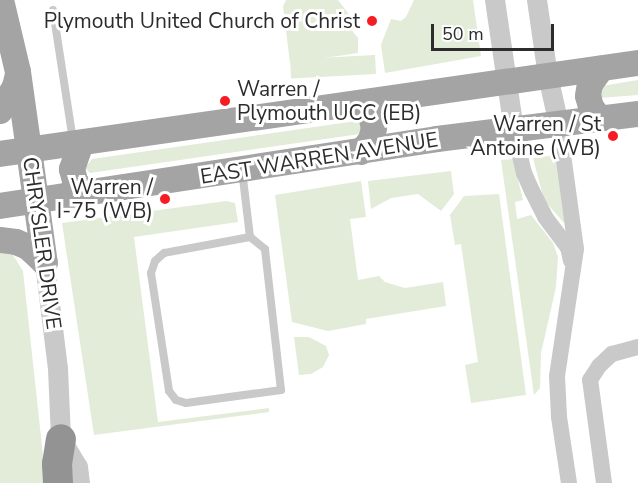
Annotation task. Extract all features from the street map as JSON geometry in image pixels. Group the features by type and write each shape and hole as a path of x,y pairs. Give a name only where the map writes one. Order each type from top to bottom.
{"highway":[{"path":"58,483 57,464 61,439"}],"main road":[{"name":"CHRYSLER DRIVE","path":"1,0 18,72 45,263"},
{"path":"0,154 638,63"},
{"path":"600,119 591,107 588,96 590,84 602,69"},
{"path":"0,111 15,87 18,72"},
{"path":"362,152 371,140 374,128 371,115 363,103"},
{"name":"EAST WARREN AVENUE","path":"0,206 437,139 638,114"},
{"path":"77,143 72,168 75,181 83,193"},
{"path":"0,240 16,242 28,247 45,263"}],"street":[{"path":"495,0 514,131 524,173 538,205 568,247 572,279"},
{"path":"537,0 548,76 559,125 576,249 557,376 559,417 568,483"},
{"name":"CHRYSLER DRIVE","path":"45,263 58,369 61,439 78,467 80,483"},
{"path":"604,483 590,380 599,366 612,354 638,347"}],"lane":[{"path":"53,10 77,143"},
{"path":"242,170 250,237 265,249 281,390 186,403 176,400 169,391 163,357 151,273 155,261 164,253 250,237"}],"green space":[{"path":"286,0 338,0 355,22 349,27 358,38 358,53 290,63 283,6"},
{"path":"414,0 473,0 481,56 385,73 381,45 391,19 401,21 406,17"},
{"path":"375,55 376,74 291,78 290,59"},
{"path":"638,80 638,95 600,98 602,86"},
{"path":"363,121 360,134 90,173 85,168 92,159"},
{"path":"555,155 564,223 544,200 533,158"},
{"path":"513,159 523,200 515,202 517,219 531,215 553,243 558,257 556,287 541,353 540,388 534,395 501,160"},
{"path":"451,171 454,194 441,211 418,194 391,198 371,209 368,181"},
{"path":"361,181 366,217 350,219 358,280 379,276 385,282 405,288 443,282 446,306 366,319 366,324 328,331 292,322 275,195"},
{"path":"499,194 526,395 471,403 465,365 478,362 461,244 455,245 450,215 464,196"},
{"path":"226,201 235,203 238,222 134,237 158,422 269,408 269,412 94,435 62,223"},
{"path":"0,248 11,252 23,271 46,483 0,483"},
{"path":"294,337 309,337 326,346 329,355 323,367 311,374 299,375"}],"place":[{"name":"Plymouth United Church of Christ","path":"372,21"},
{"name":"Warren / Plymouth UCC (EB)","path":"225,101"},
{"name":"Warren / St Antoine (WB)","path":"613,136"},
{"name":"Warren / I-75 (WB)","path":"165,199"}]}
